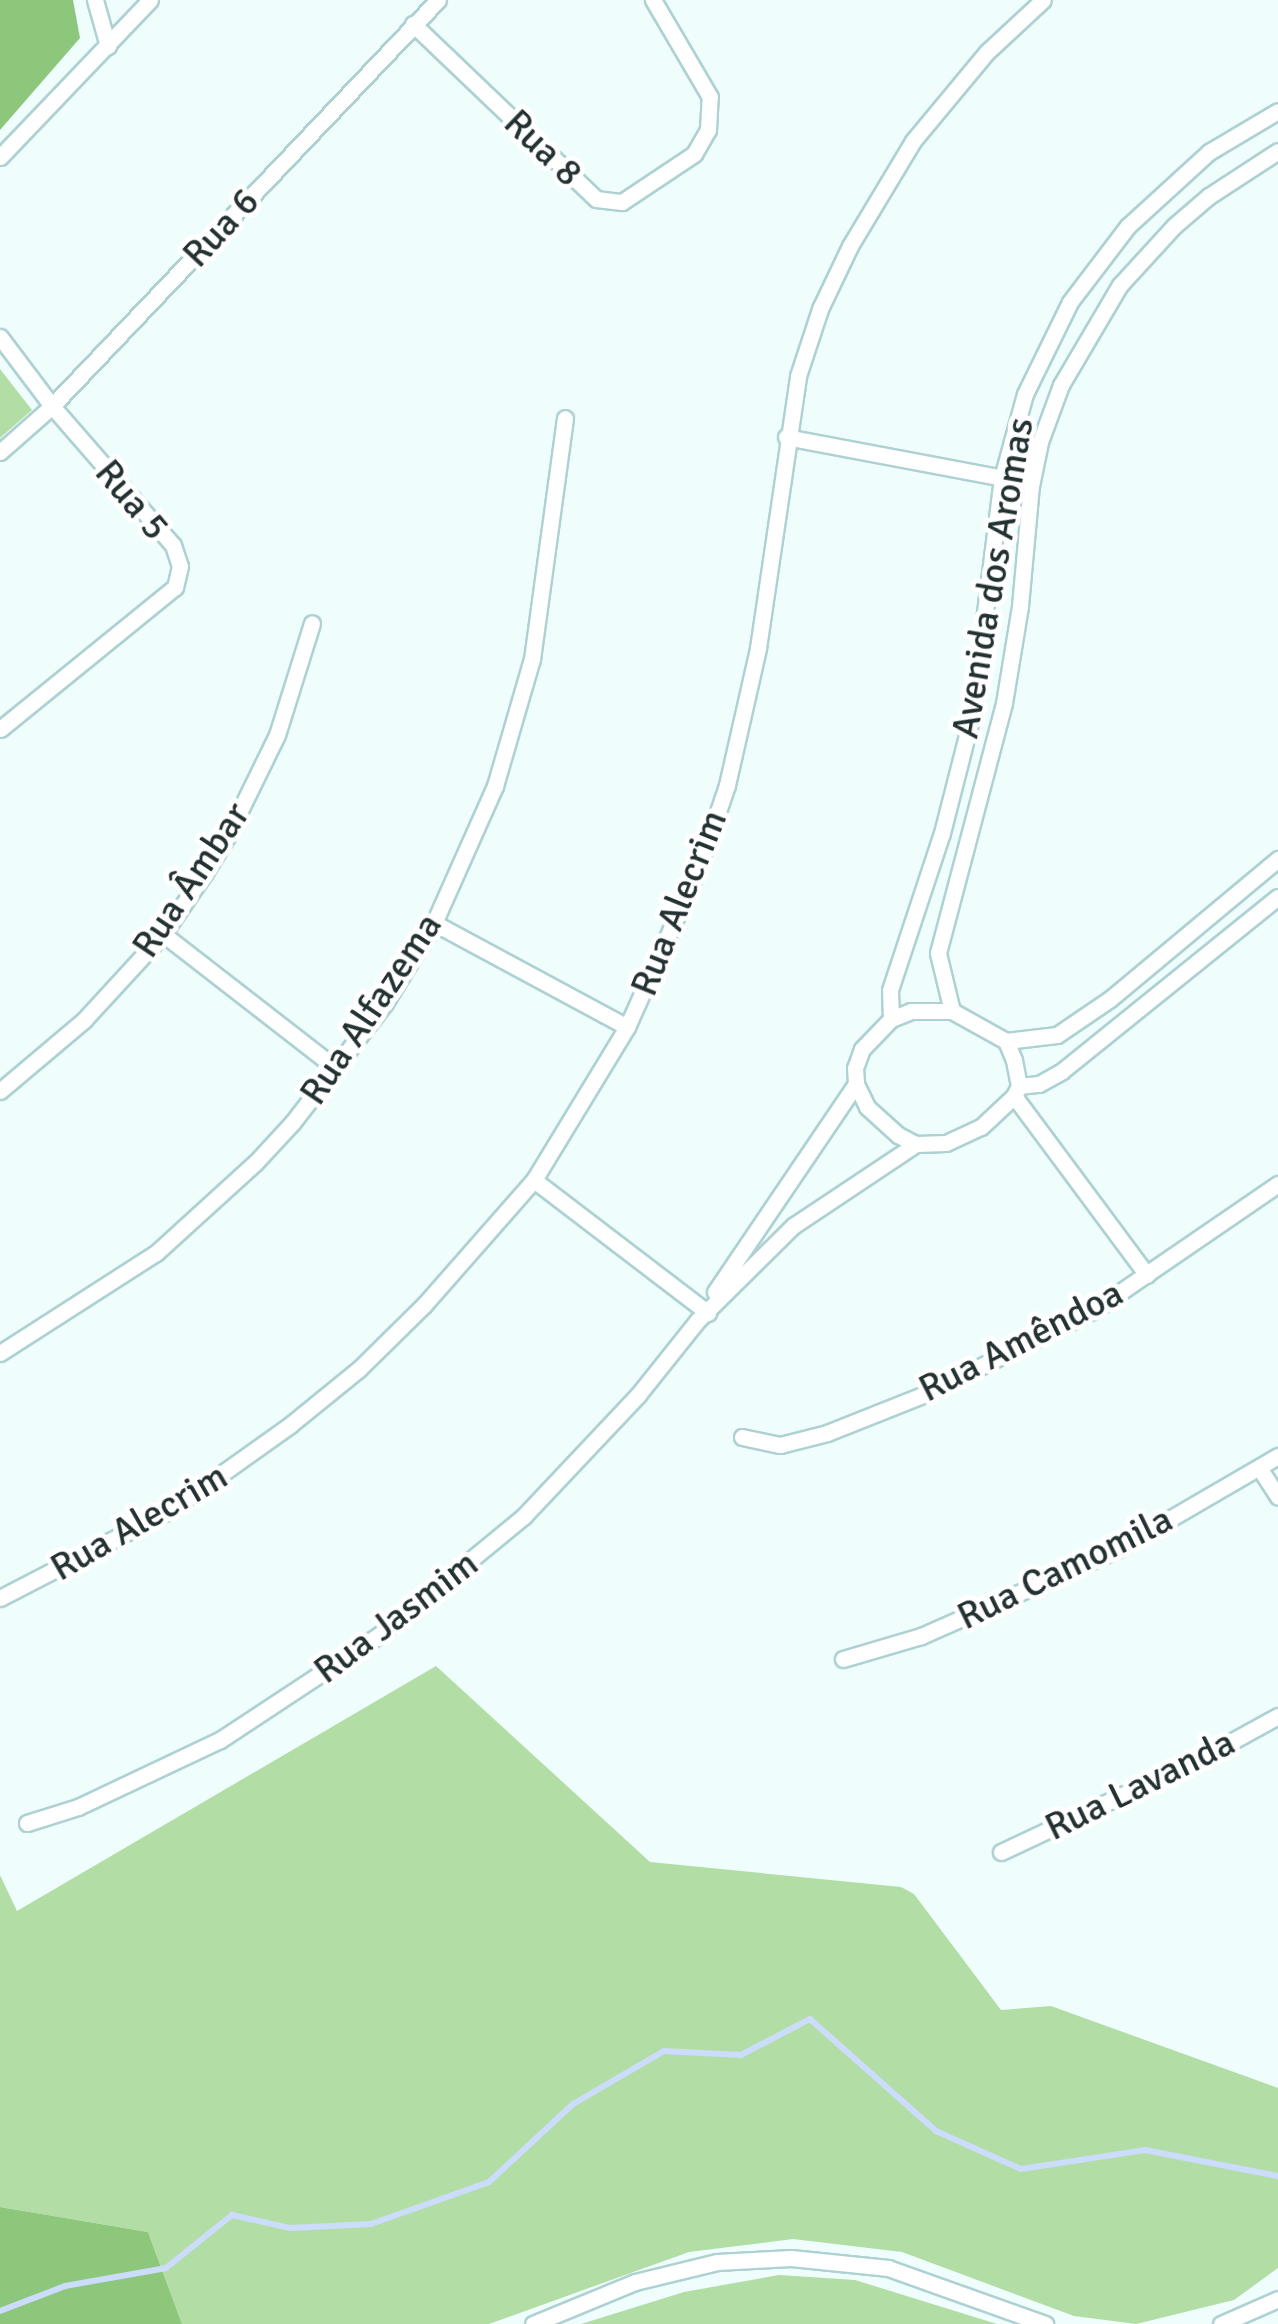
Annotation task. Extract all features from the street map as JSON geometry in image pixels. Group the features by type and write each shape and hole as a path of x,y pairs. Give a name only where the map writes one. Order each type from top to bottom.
{"street":[{"path":"95,0 108,46"},
{"path":"0,158 150,0"},
{"name":"Rua 6","path":"0,452 52,406 438,0"},
{"name":"Rua 8","path":"414,24 596,199 622,202 694,154 708,130 710,97 653,0"},
{"name":"Rua Alecrim","path":"0,1598 172,1509 290,1424 359,1369 424,1305 534,1180 627,1027 690,889 726,785 758,648 798,376 820,309 885,184 946,98 1043,0"},
{"name":"Avenida dos Aromas","path":"892,1019 890,990 942,833 972,715 1002,478 1032,378 1096,264 1128,226 1209,152 1278,111"},
{"name":"Avenida dos Aromas","path":"952,1012 938,953 1004,703 1020,606 1031,486 1040,442 1061,385 1120,284 1208,196 1278,151"},
{"name":"Rua 5","path":"0,337 52,406 173,546 180,566 175,587 0,730"},
{"name":"Rua Alfazema","path":"0,1353 95,1296 212,1205 293,1122 336,1068 385,1003 434,923 495,786 532,659 565,418"},
{"path":"786,437 1002,478"},
{"name":"Rua Âmbar","path":"0,1091 84,1020 163,934 228,835 250,792 276,735 312,623"},
{"path":"916,1144 880,1121 867,1107 856,1084 855,1068 862,1048 892,1019 932,1008 952,1012 1006,1041 1056,1035 1110,999 1278,859"},
{"path":"703,1315 792,1226 916,1144 946,1143 981,1127 1016,1091 1062,1071 1278,897"},
{"path":"434,923 627,1027"},
{"path":"163,934 336,1068"},
{"path":"1006,1041 1016,1091 1147,1275"},
{"path":"703,1315 856,1084"},
{"path":"534,1180 703,1315"},
{"name":"Rua Amêndoa","path":"742,1437 780,1445 844,1426 1042,1338 1147,1275 1278,1184"},
{"name":"Rua Jasmim","path":"28,1822 78,1808 220,1740 378,1636 524,1516 638,1395 703,1315"},
{"name":"Rua Camomila","path":"842,1659 921,1636 1033,1589 1118,1549 1278,1456"},
{"path":"1260,1469 1278,1497"},
{"name":"Rua Lavanda","path":"1001,1852 1208,1755 1278,1716"},
{"path":"533,2324 635,2282 717,2262 791,2258 888,2268 1045,2324"},
{"path":"1221,2324 1278,2299"}],"green space":[{"path":"0,0 73,0 80,38 0,130"},
{"path":"0,369 32,410 0,438"},
{"path":"436,1666 650,1862 901,1887 914,1894 1001,2010 1051,2006 1278,2088 1278,2268 1234,2300 1136,2324 1074,2316 902,2252 793,2239 689,2252 489,2324 182,2324 148,2232 0,2207 0,1875 17,1911"},
{"path":"0,2207 148,2232 182,2324 0,2324"},
{"path":"779,2275 855,2280 997,2324 581,2324 684,2292"}],"waterway":[{"path":"0,2311 65,2286 166,2268 232,2215 290,2228 371,2224 489,2182 573,2104 664,2051 741,2055 810,2019 936,2131 1021,2169 1145,2150 1278,2176"}]}
